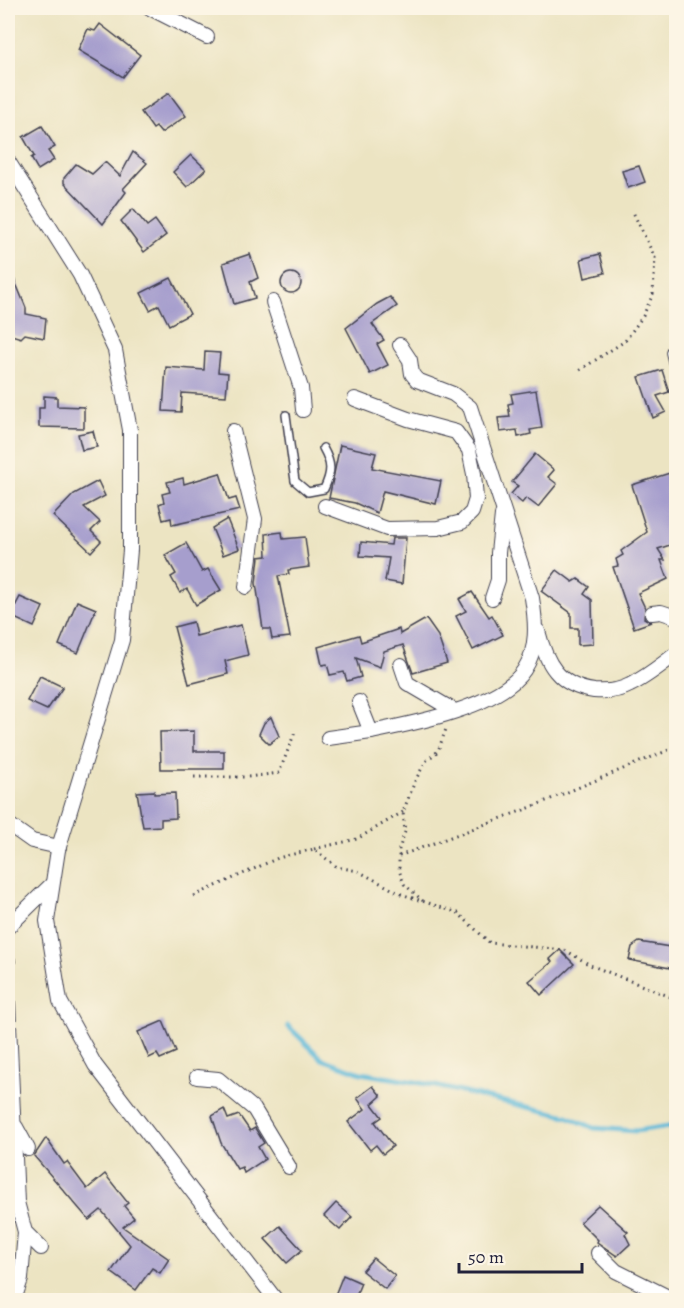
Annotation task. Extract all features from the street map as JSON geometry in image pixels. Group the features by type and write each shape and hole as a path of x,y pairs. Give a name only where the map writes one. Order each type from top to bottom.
{"street":[{"path":"150,8 207,37"},
{"path":"8,161 80,275 115,350 130,430 130,550 122,640 59,847 51,885 47,921 60,1001 95,1065 276,1300"},
{"path":"273,302 301,388 303,410"},
{"path":"400,345 410,360 412,374 417,380 453,394 470,407 532,598 542,646 551,665 562,680 581,689 607,692 629,686 676,654"},
{"path":"325,506 387,530 438,528 462,522 472,512 476,499 469,450 456,432 408,419 355,399"},
{"path":"233,431 255,519 246,587"},
{"path":"492,598 498,580 498,553 503,507"},
{"path":"652,613 661,612 676,617"},
{"path":"328,738 371,732 453,710 506,689 524,671 532,652 536,623"},
{"path":"401,665 407,683 453,710"},
{"path":"359,702 371,732"},
{"path":"8,824 32,841 59,847"},
{"path":"8,927 51,885"},
{"path":"8,961 8,975"},
{"path":"8,1002 10,1083 14,1122 14,1182 25,1232 21,1279 14,1300"},
{"path":"197,1077 218,1079 254,1109 289,1167"},
{"path":"14,1122 28,1149"},
{"path":"25,1232 40,1248"},
{"path":"598,1253 616,1271 672,1300"},
{"path":"650,1300 672,1300"}],"lane":[{"path":"286,415 295,481 308,492 324,489 330,475 331,462 323,448"}],"path":[{"path":"580,370 625,340 643,316 652,294 656,258 632,210"},
{"path":"425,903 404,884 399,870 399,856 405,832 403,812 415,781 426,761 438,751 448,726"},
{"path":"194,777 248,777 279,773 295,732"},
{"path":"399,856 550,800 676,747"},
{"path":"194,896 278,858 357,839 403,812"},
{"path":"314,849 338,867 358,871 401,894 458,914 490,943 565,950 590,965 676,999"}],"building":[{"path":"100,24 140,55 123,77 78,50 88,29 95,31"},
{"path":"169,93 186,116 161,133 156,127 153,129 141,112"},
{"path":"42,126 55,147 48,151 54,160 38,170 31,158 34,156 23,137"},
{"path":"133,152 147,163 123,189 126,192 103,224 64,183 64,178 76,164 92,174 105,162 120,176"},
{"path":"191,155 206,169 187,187 173,172"},
{"path":"639,166 645,182 628,188 622,171"},
{"path":"133,209 147,226 155,220 166,235 144,252 121,221"},
{"path":"250,254 258,278 250,282 255,298 234,304 223,263"},
{"path":"600,254 605,273 585,278 581,259"},
{"path":"8,264 26,308 26,314 46,318 44,338 25,334 21,338 8,334"},
{"path":"291,273 298,276 301,283 298,290 291,293 284,290 281,283 284,276"},
{"path":"171,278 190,314 169,325 159,305 150,310 141,293"},
{"path":"390,297 397,306 372,324 384,340 377,344 388,365 370,374 346,328"},
{"path":"205,352 220,353 218,372 228,373 226,396 182,393 181,412 163,411 166,367 204,370"},
{"path":"662,370 669,392 657,396 666,412 653,418 639,377"},
{"path":"536,390 542,428 530,430 531,434 518,437 517,430 500,432 498,418 510,417 508,404 513,403 511,394"},
{"path":"44,396 57,397 57,406 84,407 84,428 39,427 39,408 44,408"},
{"path":"93,431 97,447 82,450 78,434"},
{"path":"340,445 376,453 372,468 441,481 436,504 383,491 377,513 355,503 329,498"},
{"path":"535,454 554,470 548,477 557,484 538,507 526,498 522,503 511,494 518,486 512,482"},
{"path":"676,471 676,543 658,549 665,560 661,560 668,579 638,593 645,608 644,618 651,622 634,628 613,567 618,566 616,559 623,555 621,551 647,532 632,485"},
{"path":"220,473 229,500 236,498 240,510 172,525 171,518 163,520 159,504 164,502 162,494 170,492 167,482 183,478 184,484"},
{"path":"98,481 105,496 84,507 100,522 91,531 101,541 91,552 53,516 74,494"},
{"path":"227,519 239,549 223,555 212,528"},
{"path":"282,532 283,539 305,537 309,567 288,570 289,574 278,576 290,637 272,639 270,629 263,629 256,583 259,557 267,556 266,534"},
{"path":"392,538 406,538 402,584 385,581 389,558 360,556 361,542 391,545"},
{"path":"186,543 202,572 208,569 221,590 196,605 187,589 180,593 171,577 176,574 165,555"},
{"path":"557,570 573,582 578,579 589,587 584,594 592,600 593,644 578,645 578,628 571,628 571,613 541,591"},
{"path":"472,592 489,617 492,615 503,635 473,650 456,616 466,611 459,599"},
{"path":"20,597 43,607 34,627 10,616"},
{"path":"77,601 96,609 78,653 59,645"},
{"path":"426,619 438,636 447,663 413,673 403,645 384,651 380,667 356,658 361,677 347,681 344,672 330,675 327,664 322,665 318,647 359,635 361,642 399,629 400,634"},
{"path":"193,622 196,636 241,625 248,655 225,661 228,674 189,684 174,627"},
{"path":"40,676 63,687 47,710 27,701"},
{"path":"271,717 279,736 269,744 259,734 264,723"},
{"path":"194,731 194,751 224,751 224,769 161,769 160,732"},
{"path":"154,791 154,794 175,793 176,818 161,819 161,826 143,827 137,792"},
{"path":"639,942 676,948 675,969 629,960 632,947"},
{"path":"560,950 574,964 541,995 529,981 552,962 550,959"},
{"path":"163,1021 176,1052 160,1059 157,1054 149,1058 138,1032"},
{"path":"373,1086 381,1096 372,1104 382,1117 375,1122 393,1146 383,1154 376,1145 370,1150 348,1122 365,1109 357,1098"},
{"path":"224,1109 228,1119 239,1115 250,1131 255,1128 264,1143 258,1147 265,1159 244,1173 242,1167 237,1169 221,1143 212,1116"},
{"path":"46,1138 64,1164 67,1162 87,1189 105,1174 128,1203 124,1206 134,1218 123,1227 169,1259 160,1273 152,1268 136,1290 111,1272 130,1245 101,1210 89,1220 34,1156"},
{"path":"336,1203 352,1217 340,1230 324,1216"},
{"path":"598,1205 628,1232 625,1234 630,1244 617,1256 597,1242 598,1240 580,1222"},
{"path":"280,1226 302,1250 287,1263 265,1239"},
{"path":"373,1258 395,1276 385,1289 362,1271"},
{"path":"343,1275 361,1283 354,1300 333,1300"}],"waterway":[{"path":"288,1026 322,1059 361,1073 427,1084 567,1116 594,1128 636,1131 676,1125"}]}
